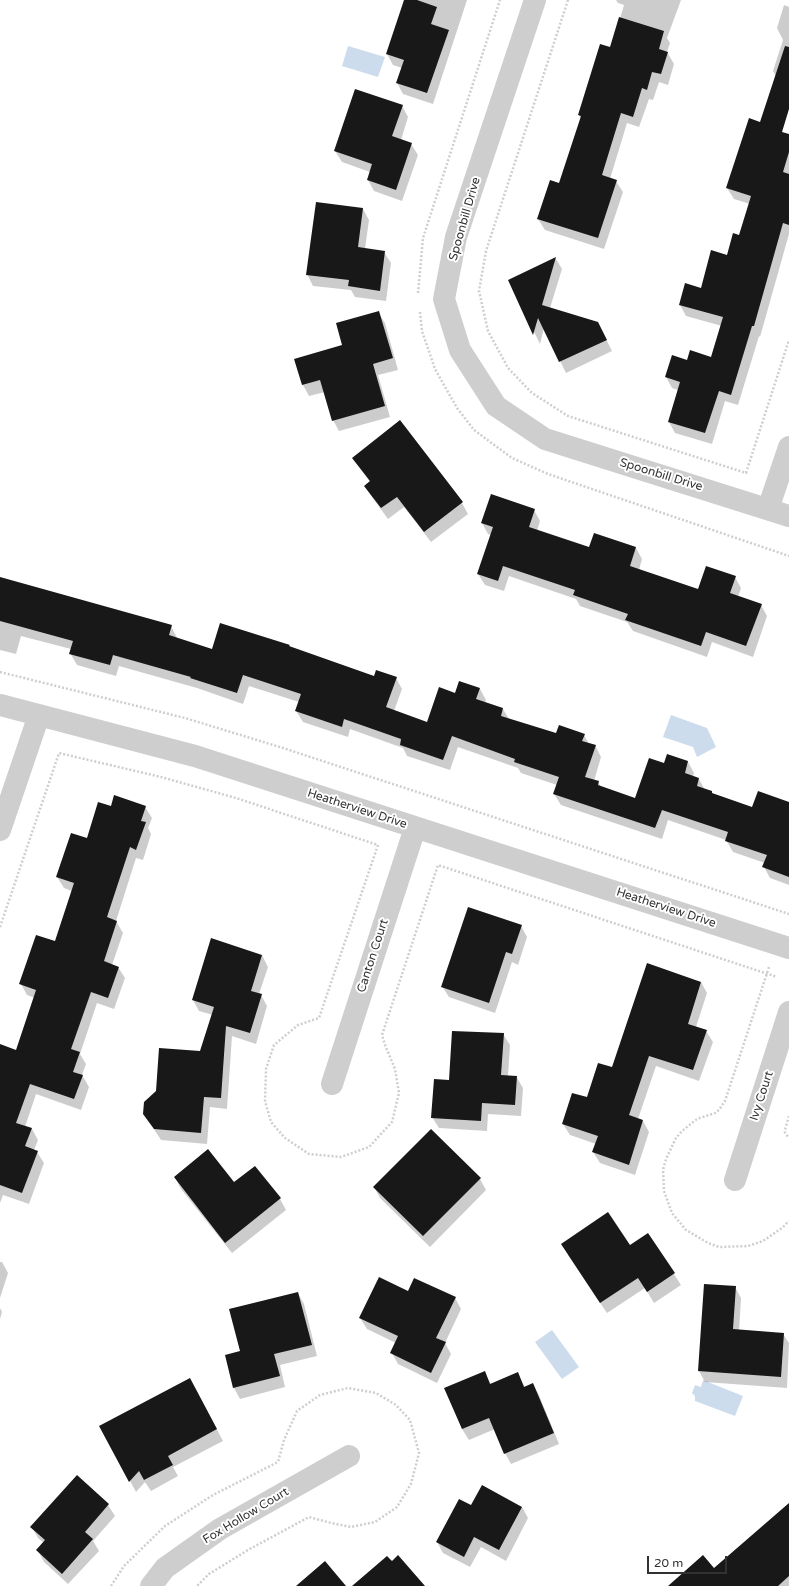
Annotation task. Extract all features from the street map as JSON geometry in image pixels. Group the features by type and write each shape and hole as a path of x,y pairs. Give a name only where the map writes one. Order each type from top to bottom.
{"street":[{"name":"Spoonbill Drive","path":"535,0 456,237 444,299 460,350 496,406 544,439 789,516"},
{"path":"768,509 789,447"},
{"name":"Heatherview Drive","path":"0,705 195,756 789,948"},
{"path":"0,830 39,715"},
{"name":"Canton Court","path":"332,1084 415,828"},
{"name":"Ivy Court","path":"735,1180 789,1012"},
{"name":"Fox Hollow Court","path":"151,1586 165,1568 220,1529 349,1456"}],"path":[{"path":"418,294 422,238 500,0"},
{"path":"568,0 486,251 479,291 488,331 508,368 532,393 568,416 746,473 789,340"},
{"path":"420,309 422,331 435,370 457,408 474,430 512,458 548,474 789,556"},
{"path":"0,672 185,718 283,748 789,914"},
{"path":"0,928 59,753 161,777 236,798 378,845 319,1018 298,1025 274,1045 266,1070 265,1101 271,1122 285,1138 309,1154 341,1157 369,1146 392,1122 399,1094 395,1069 384,1045 382,1035 438,865 777,977"},
{"path":"770,965 725,1101 719,1110 715,1113 697,1119 676,1138 666,1159 664,1170 664,1191 672,1213 686,1230 708,1243 719,1247 748,1246 763,1241 782,1228 789,1221"},
{"path":"789,1116 785,1133 789,1138"}],"water":[{"path":"348,46 385,57 378,77 342,66"},
{"path":"671,715 707,728 716,747 697,757 693,747 663,737"},
{"path":"552,1330 579,1367 562,1379 535,1342"},
{"path":"703,1380 743,1396 735,1416 695,1401 695,1396 692,1393 695,1385 701,1387"}],"building":[{"path":"404,0 417,0 437,7 431,24 449,30 427,93 396,83 404,60 386,54"},
{"path":"619,17 664,31 659,49 668,52 661,74 652,72 647,90 642,88 633,117 621,113 602,175 617,180 598,238 537,219 550,180 559,183 581,116 578,115 600,44 610,47"},
{"path":"785,46 789,47 789,109 782,132 789,134 789,152 783,172 789,174 789,225 783,223 754,326 752,326 731,395 719,391 705,433 668,422 680,382 665,377 672,355 687,360 690,350 711,357 723,317 679,305 685,283 701,288 711,250 727,255 733,233 739,235 751,196 726,188 749,118 760,122"},
{"path":"355,89 403,105 392,136 412,143 396,190 367,180 372,164 334,151"},
{"path":"316,202 363,208 358,247 385,251 380,291 348,286 349,280 306,275"},
{"path":"556,257 542,305 598,322 607,340 559,362 538,318 533,335 508,280"},
{"path":"379,311 393,358 373,364 385,406 332,421 320,380 302,385 294,359 342,345 336,323"},
{"path":"400,420 463,502 424,532 397,497 381,508 364,486 370,481 352,458"},
{"path":"491,494 535,509 529,527 589,547 594,533 636,547 630,566 698,589 706,566 736,576 730,593 762,604 746,646 706,632 701,646 625,620 628,614 573,595 575,590 503,566 498,581 477,574 493,527 481,523"},
{"path":"0,577 172,625 169,635 212,649 220,623 290,645 289,646 374,676 376,670 397,677 386,707 427,722 439,687 455,693 459,681 480,688 476,699 503,708 501,716 556,733 559,725 585,734 582,741 596,745 585,777 599,781 598,785 635,798 649,758 664,763 667,754 688,761 685,773 699,778 697,786 712,791 712,793 752,807 758,791 789,802 789,877 762,867 767,855 725,841 728,832 662,810 655,828 553,794 559,777 514,762 515,759 452,736 443,760 400,745 401,739 344,719 342,727 295,711 301,694 243,675 237,693 190,678 191,677 113,655 110,665 69,654 73,641 0,621"},
{"path":"114,795 146,806 141,821 146,822 136,850 130,847 107,917 117,921 104,961 119,967 108,998 91,992 71,1049 80,1052 73,1072 83,1075 74,1099 30,1084 16,1123 32,1128 25,1146 38,1151 22,1193 0,1185 0,1044 16,1050 36,990 19,984 36,935 55,941 74,883 56,877 71,833 87,838 98,802 111,806"},
{"path":"468,907 522,925 512,954 506,952 489,1003 441,987"},
{"path":"211,938 262,955 251,991 262,994 250,1033 226,1026 221,1098 204,1097 201,1133 154,1129 143,1114 144,1102 156,1091 159,1048 200,1051 214,1007 192,1000"},
{"path":"647,963 701,982 688,1024 707,1030 693,1070 649,1056 629,1115 643,1120 629,1165 592,1152 598,1136 562,1124 572,1093 587,1097 598,1063 612,1067"},
{"path":"452,1031 504,1033 501,1075 517,1076 515,1105 482,1103 481,1121 431,1118 434,1079 449,1080"},
{"path":"431,1129 481,1178 423,1236 373,1187"},
{"path":"208,1149 234,1182 255,1166 281,1198 225,1243 174,1177"},
{"path":"608,1212 630,1245 648,1233 675,1273 647,1292 638,1278 600,1303 561,1244"},
{"path":"379,1277 408,1291 414,1278 456,1297 436,1338 446,1342 431,1373 390,1353 398,1336 359,1318"},
{"path":"704,1284 736,1286 733,1329 784,1333 781,1377 698,1371"},
{"path":"298,1292 312,1345 274,1354 280,1376 233,1388 225,1355 240,1351 229,1309"},
{"path":"485,1371 490,1384 518,1372 524,1387 533,1383 554,1433 504,1454 489,1418 462,1429 444,1388"},
{"path":"190,1378 217,1429 168,1456 173,1465 144,1480 139,1471 129,1482 99,1426"},
{"path":"77,1475 109,1504 85,1532 93,1539 62,1574 36,1550 45,1540 30,1527"},
{"path":"482,1485 522,1507 499,1550 474,1537 464,1557 436,1542 459,1499 471,1505"},
{"path":"789,1503 789,1576 778,1586 668,1586 703,1555 714,1568"},
{"path":"398,1555 425,1586 352,1586 387,1556 392,1561"},
{"path":"325,1561 346,1586 296,1586"}]}
